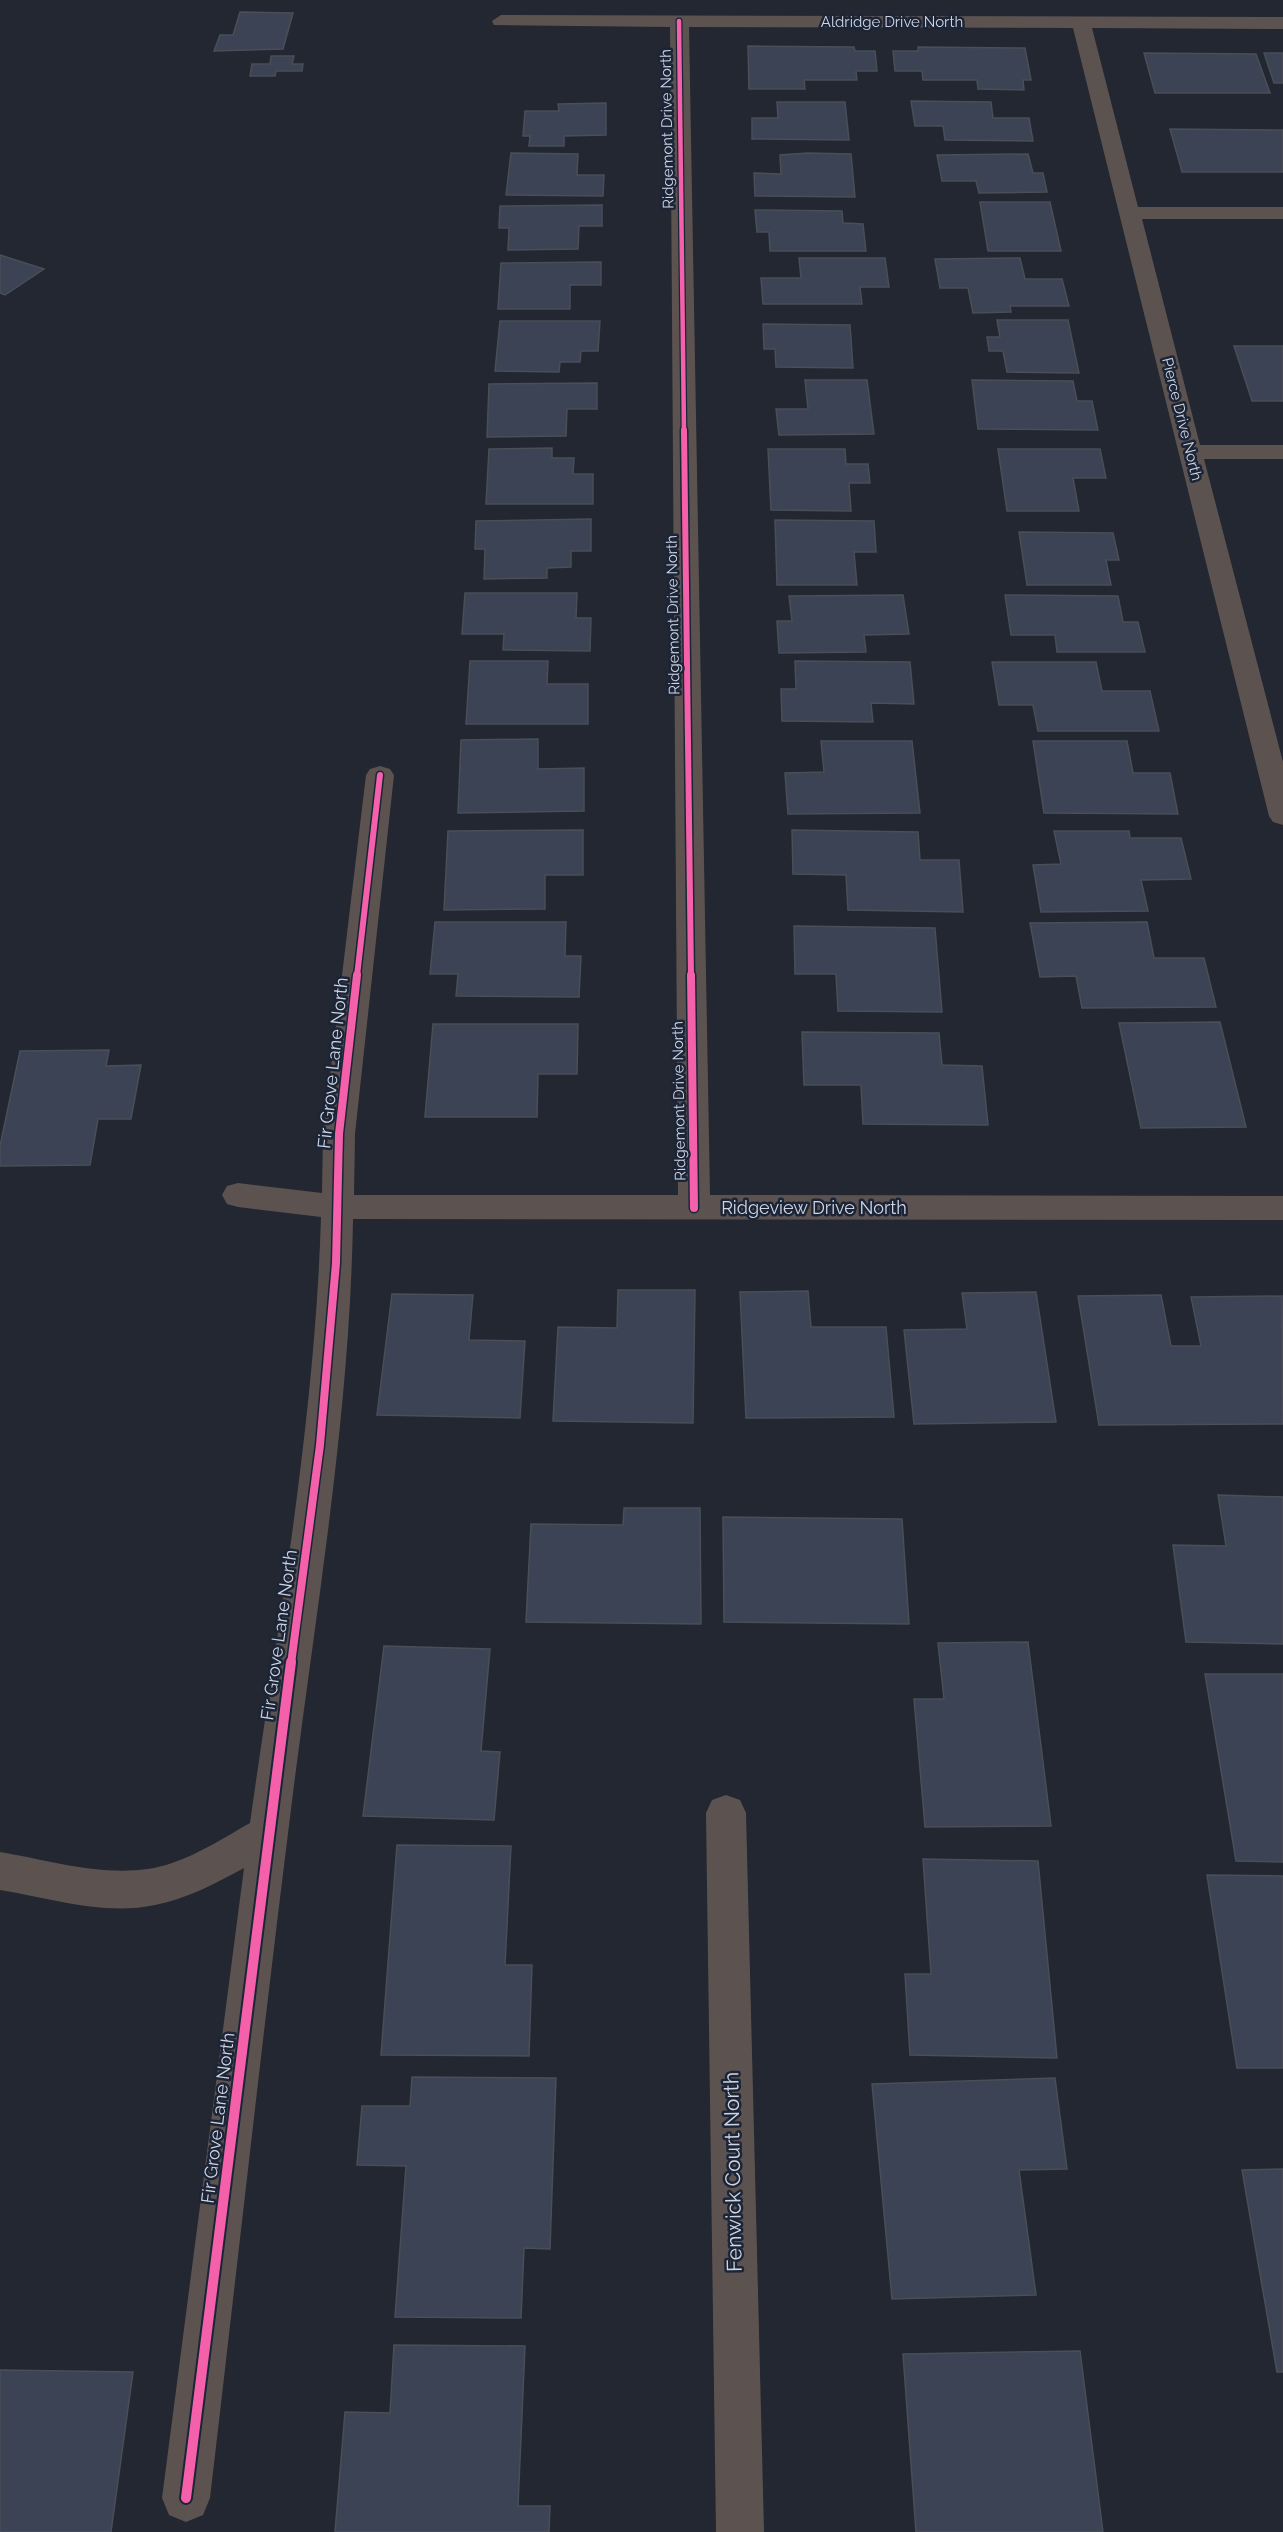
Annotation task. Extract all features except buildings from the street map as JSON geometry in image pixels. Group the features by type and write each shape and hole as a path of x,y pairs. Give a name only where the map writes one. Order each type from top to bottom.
{"street":[{"name":"Aldridge Drive North","path":"501,21 1283,23"},
{"name":"Ridgemont Drive North","path":"680,21 694,1208"},
{"name":"Pierce Drive North","path":"1082,22 1191,452 1276,759 1283,816"},
{"path":"1130,213 1283,213"},
{"path":"1191,452 1283,452"},
{"name":"Fir Grove Lane North","path":"186,2498 268,1834 320,1444 336,1263 339,1134 380,775"},
{"name":"Ridgeview Drive North","path":"238,1195 337,1207 1283,1208"},
{"name":"Fenwick Court North","path":"726,1813 740,2532"},
{"path":"0,1871 100,1887 140,1889 173,1882 268,1834"}],"cycle path":[{"path":"679,21 694,1208"},
{"path":"186,2498 268,1834 320,1445 336,1263 339,1134 380,775"}]}
